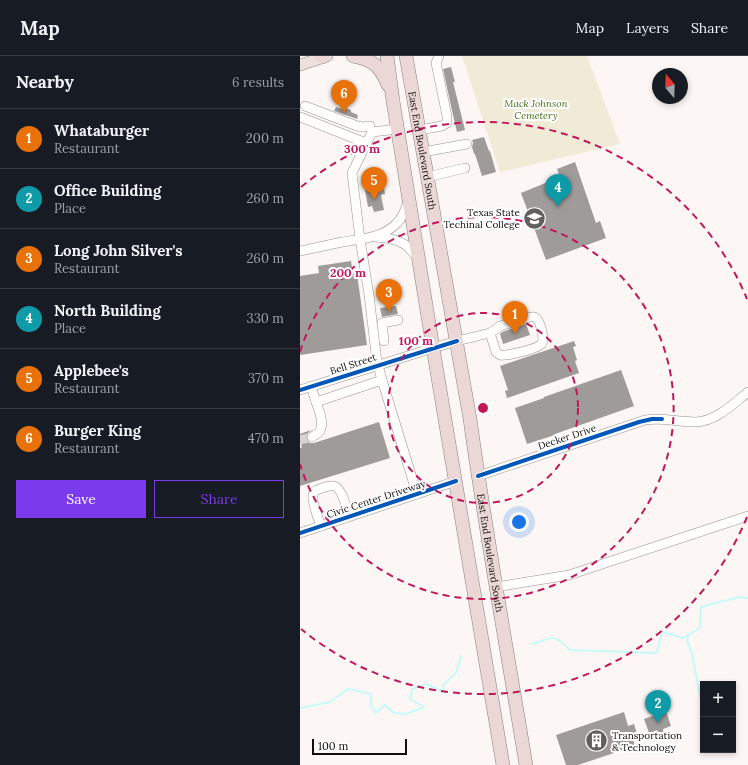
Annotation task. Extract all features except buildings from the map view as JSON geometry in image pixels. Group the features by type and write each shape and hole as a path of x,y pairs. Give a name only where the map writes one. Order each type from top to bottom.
{"highway":[{"path":"353,56 368,60 381,71 386,79 393,101"},
{"name":"East End Boulevard South","path":"387,56 433,348 503,765"},
{"name":"East End Boulevard South","path":"406,56 457,341 526,765"},
{"path":"473,590 496,587"}],"main road":[{"path":"300,65 324,56"}],"street":[{"path":"419,130 442,126 447,123 447,116 436,63 439,56"},
{"path":"305,106 357,126 370,126"},
{"path":"300,117 366,143"},
{"path":"398,128 372,132 352,174 378,365 417,494"},
{"path":"423,152 467,144"},
{"path":"427,177 465,168"},
{"path":"375,237 397,223 404,213 409,200"},
{"path":"300,251 375,237 402,242 419,259"},
{"name":"Bell Street","path":"300,390 433,348 490,333 500,326 530,317 535,317 540,323 543,342 533,348 508,355 498,355 490,333"},
{"path":"384,341 382,323 398,320"},
{"path":"316,402 382,380"},
{"path":"311,386 322,422 319,433 312,437"},
{"name":"Decker Drive","path":"478,476 639,422 652,419 694,422 703,421 721,413 748,392"},
{"name":"Civic Center Driveway","path":"300,533 456,481"},
{"path":"321,526 313,501 313,496 314,492 323,488 329,486 335,486 338,488 349,516"},
{"path":"496,587 569,575 748,516"}],"green space":[{"name":"Mack Johnson Cemetery","path":"462,56 587,56 620,144 500,172"}],"waterway":[{"path":"532,644 553,638 560,641 570,650 657,653 662,632 683,638 700,628 701,607 739,597 748,598"},
{"path":"689,634 687,640 692,654 700,695"},
{"path":"300,708 330,702 348,689 371,694 371,705 376,713 385,705 394,713 406,714 424,707 410,699 412,689 426,684 444,692 443,685 456,673 461,656"}],"tunnel":[{"path":"300,440 312,437"}],"cycle path":[{"path":"300,390 457,341"},
{"path":"478,476 639,422 652,419 662,419"},
{"path":"300,533 456,481"}],"place":[{"name":"Burger King","path":"344,113"},
{"name":"Applebee's","path":"374,200"},
{"name":"North Building","path":"558,207"},
{"name":"Texas State Techinal College","path":"535,218"},
{"name":"Long John Silver's","path":"389,312"},
{"name":"Whataburger","path":"515,334"},
{"name":"Office Building","path":"658,723"},
{"name":"Transportation & Technology","path":"596,741"}]}
